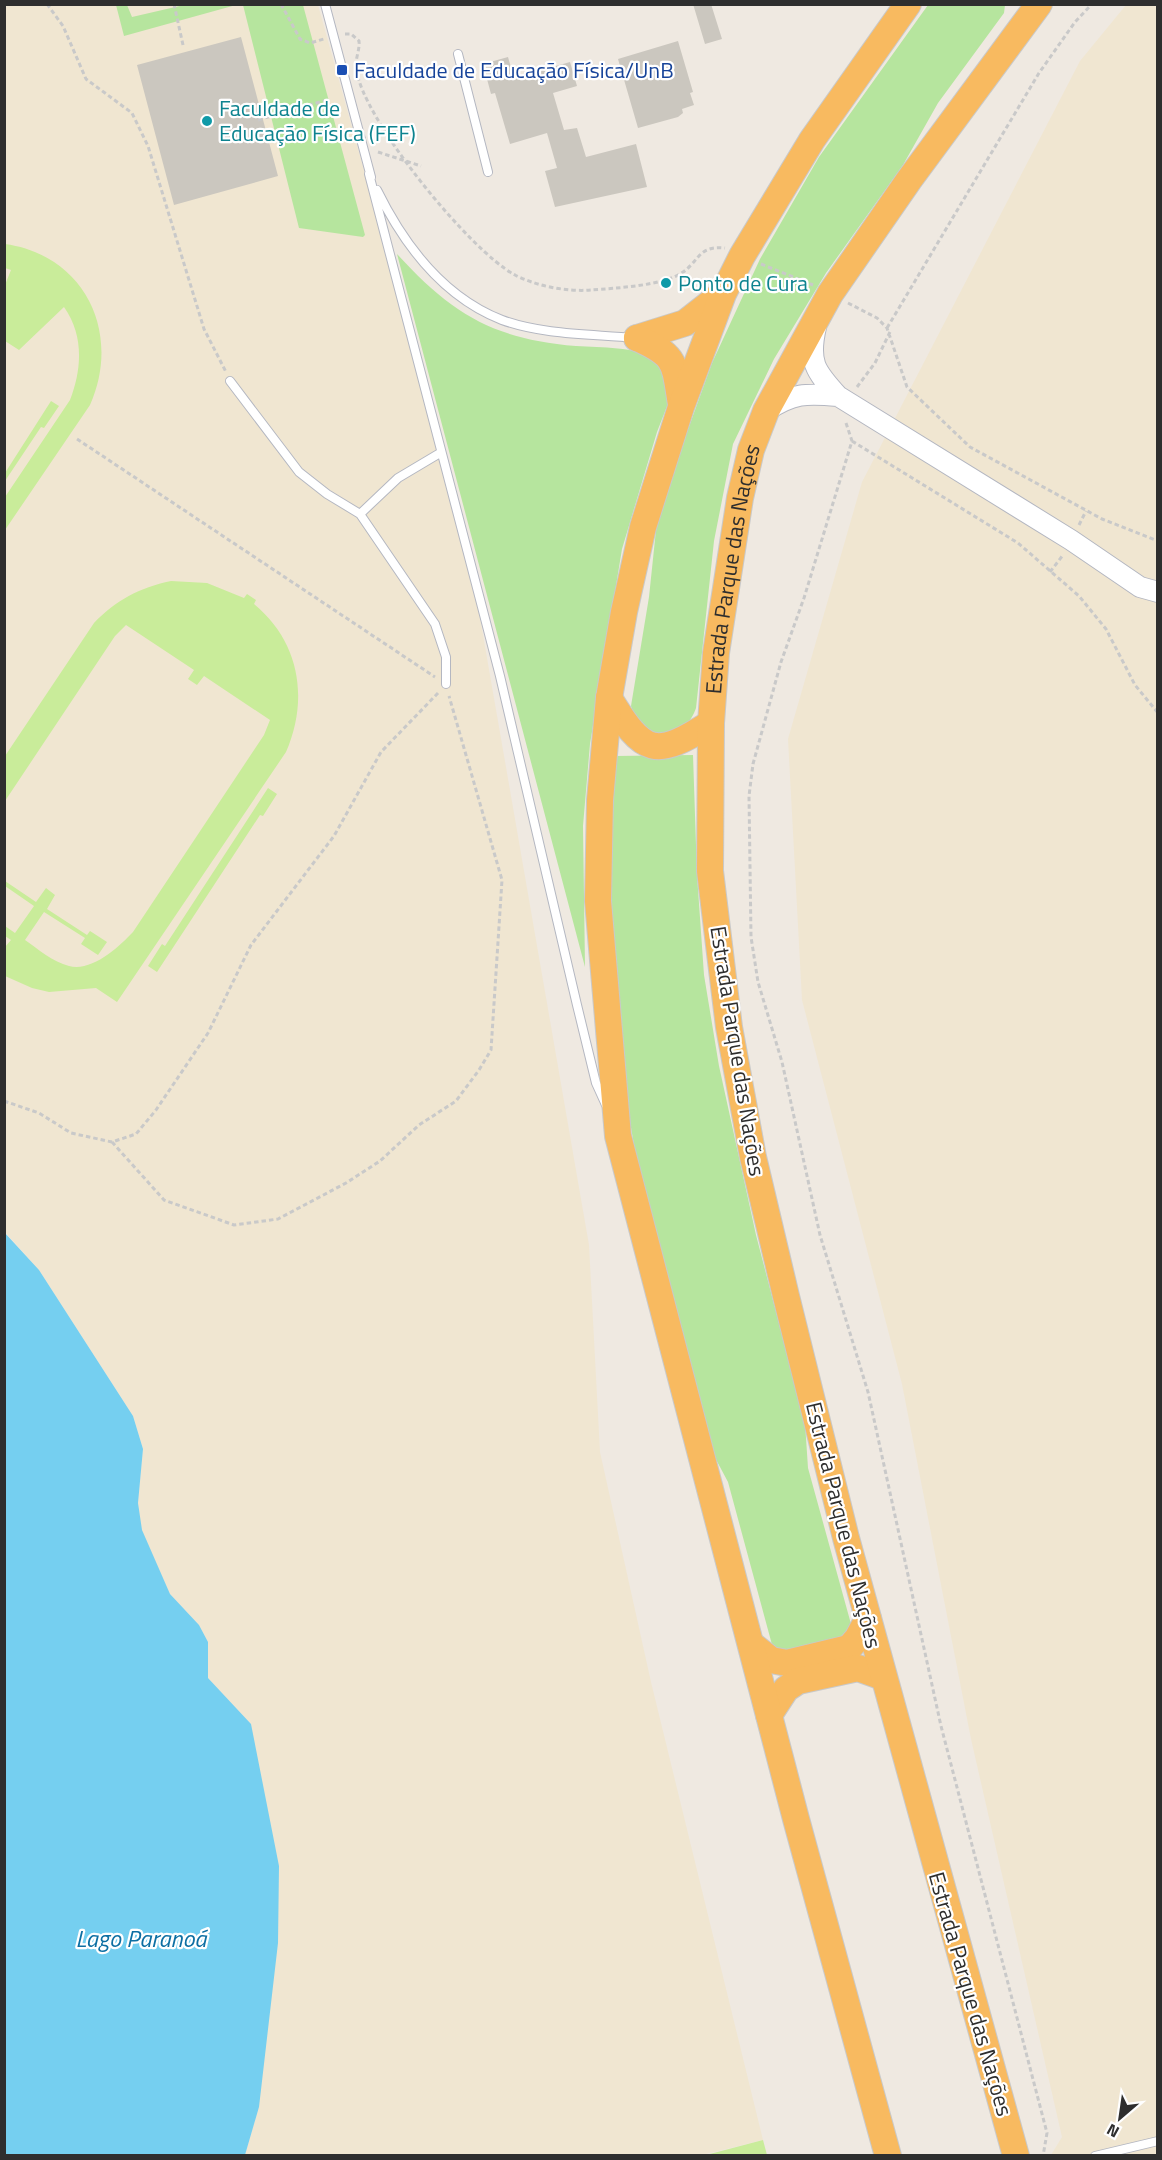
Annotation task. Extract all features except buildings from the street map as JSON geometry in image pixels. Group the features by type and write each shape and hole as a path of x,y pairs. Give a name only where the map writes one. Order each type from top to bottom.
{"highway":[{"path":"888,2156 769,1715 618,1136 598,901 600,800 609,698 633,565 681,407 723,294 812,140 908,4"},
{"path":"909,180 943,120 1008,25 1018,4"},
{"name":"Estrada Parque das Nações","path":"1016,2156 846,1538 753,1157 729,1028 710,872 711,723 716,653 729,557 751,450 766,411 827,298 909,180 1039,4"},
{"path":"637,338 685,324 723,294"},
{"path":"637,338 660,349 672,360 681,407"},
{"path":"609,698 627,727 643,742 657,747 677,744 711,723"},
{"path":"752,1645 771,1660 787,1663 849,1648 868,1619"},
{"path":"769,1715 786,1689 798,1681 858,1668 883,1677"}],"street":[{"path":"827,298 812,345 812,356 821,377 842,399 1149,589 1158,608"},
{"path":"766,411 781,401 807,393 842,399"}],"lane":[{"path":"325,4 440,453 500,676 596,1083 618,1136"},
{"path":"458,54 488,172"},
{"path":"369,174 406,243 424,265 462,299 502,320 534,327 637,338"},
{"path":"230,381 299,472 327,494 360,514 435,624 446,657 446,684"},
{"path":"360,514 398,478 440,453"},
{"path":"1095,2156 1158,2141"}],"path":[{"path":"47,4 63,26 86,79 132,113 148,146 204,329 230,381"},
{"path":"174,4 183,45"},
{"path":"281,4 300,39 312,43"},
{"path":"887,328 1039,73 1075,22 1092,4"},
{"path":"339,35 351,34 359,41 356,69 363,88 392,145 485,254 516,276 533,283 587,291 635,285 681,274 701,253 711,247 724,247"},
{"path":"258,120 330,99"},
{"path":"378,152 421,166"},
{"path":"759,263 827,298 877,318 890,333 908,387 970,447 1094,515 1158,541"},
{"path":"890,333 875,363 842,399 852,441 804,598 781,663 753,764 749,796 751,937 758,982 782,1062 820,1235 868,1392 941,1726 1047,2133 1043,2156"},
{"path":"77,439 446,684 502,880 490,1050 479,1070 456,1101 419,1125 380,1161 346,1183 278,1219 234,1225 164,1200 112,1142"},
{"path":"852,441 1018,543 1092,609 1106,629 1135,685 1158,713"},
{"path":"1050,572 1064,554"},
{"path":"4,1101 39,1113 71,1133 112,1142 136,1134 156,1110 208,1033 251,945 334,836 381,753 446,684"}],"shaded area":[{"path":"5,5 318,5 466,537 589,1245 600,1452 651,1682 763,2140 698,2156 245,2155 259,2107 251,1724 208,1678 208,1642 199,1625 170,1594 141,1530 138,1503 143,1449 133,1416 39,1270 5,1232"},
{"path":"1126,5 1157,5 1157,2155 1051,2155 1062,2137 971,1739 902,1384 802,1000 788,739 862,482 1080,61"}],"green space":[{"path":"116,5 127,5 132,17 184,5 236,5 124,36"},
{"path":"243,5 303,5 365,235 363,237 299,228"},
{"path":"928,5 1005,5 1004,13 938,103 903,165 826,273 774,359 733,444 714,541 696,708 691,718 678,732 662,737 639,728 631,706 649,597 656,530 674,468 712,363 760,259 819,157"},
{"path":"5,244 33,251 57,264 75,281 90,302 98,325 101,351 99,378 90,405 5,530 5,497 70,400 77,376 79,352 75,329 64,307 19,350 5,341 5,285 11,270 5,268"},
{"path":"397,254 436,293 456,308 497,330 547,342 628,350 657,359 671,396 657,432 622,549 590,744 583,826 585,967"},
{"path":"51,401 59,406 44,428 41,427 5,481 5,473"},
{"path":"171,581 207,583 244,598 247,594 256,600 254,604 270,619 282,636 296,672 297,712 293,732 286,752 117,1002 96,988 49,992 32,988 5,976 5,947 11,940 5,936 5,926 15,933 34,906 5,886 5,881 36,902 46,888 55,895 47,909 87,935 90,931 107,942 98,955 81,944 85,938 44,912 25,940 51,958 69,966 78,967 96,962 133,932 264,735 270,720 204,676 197,685 188,679 194,670 126,625 115,636 5,801 5,756 94,623 129,596"},
{"path":"693,755 697,875 704,975 719,1066 756,1235 805,1423 808,1468 851,1624 843,1643 774,1652 728,1482 712,1452 636,1156 616,1007 611,907 615,756"},
{"path":"268,788 277,794 263,816 260,815 157,972 148,966 162,944 165,946"},
{"path":"763,2140 767,2155 706,2155"}],"water":[{"name":"Lago Paranoá","path":"4,1232 39,1270 133,1416 143,1449 138,1503 142,1530 170,1594 199,1625 208,1642 208,1678 251,1724 279,1866 278,1943 259,2107 245,2155 5,2155"}],"place":[{"name":"Faculdade de Educação Física/UnB","path":"342,70"},
{"name":"Faculdade de Educação Física (FEF)","path":"207,121"},
{"name":"Ponto de Cura","path":"666,283"}]}
